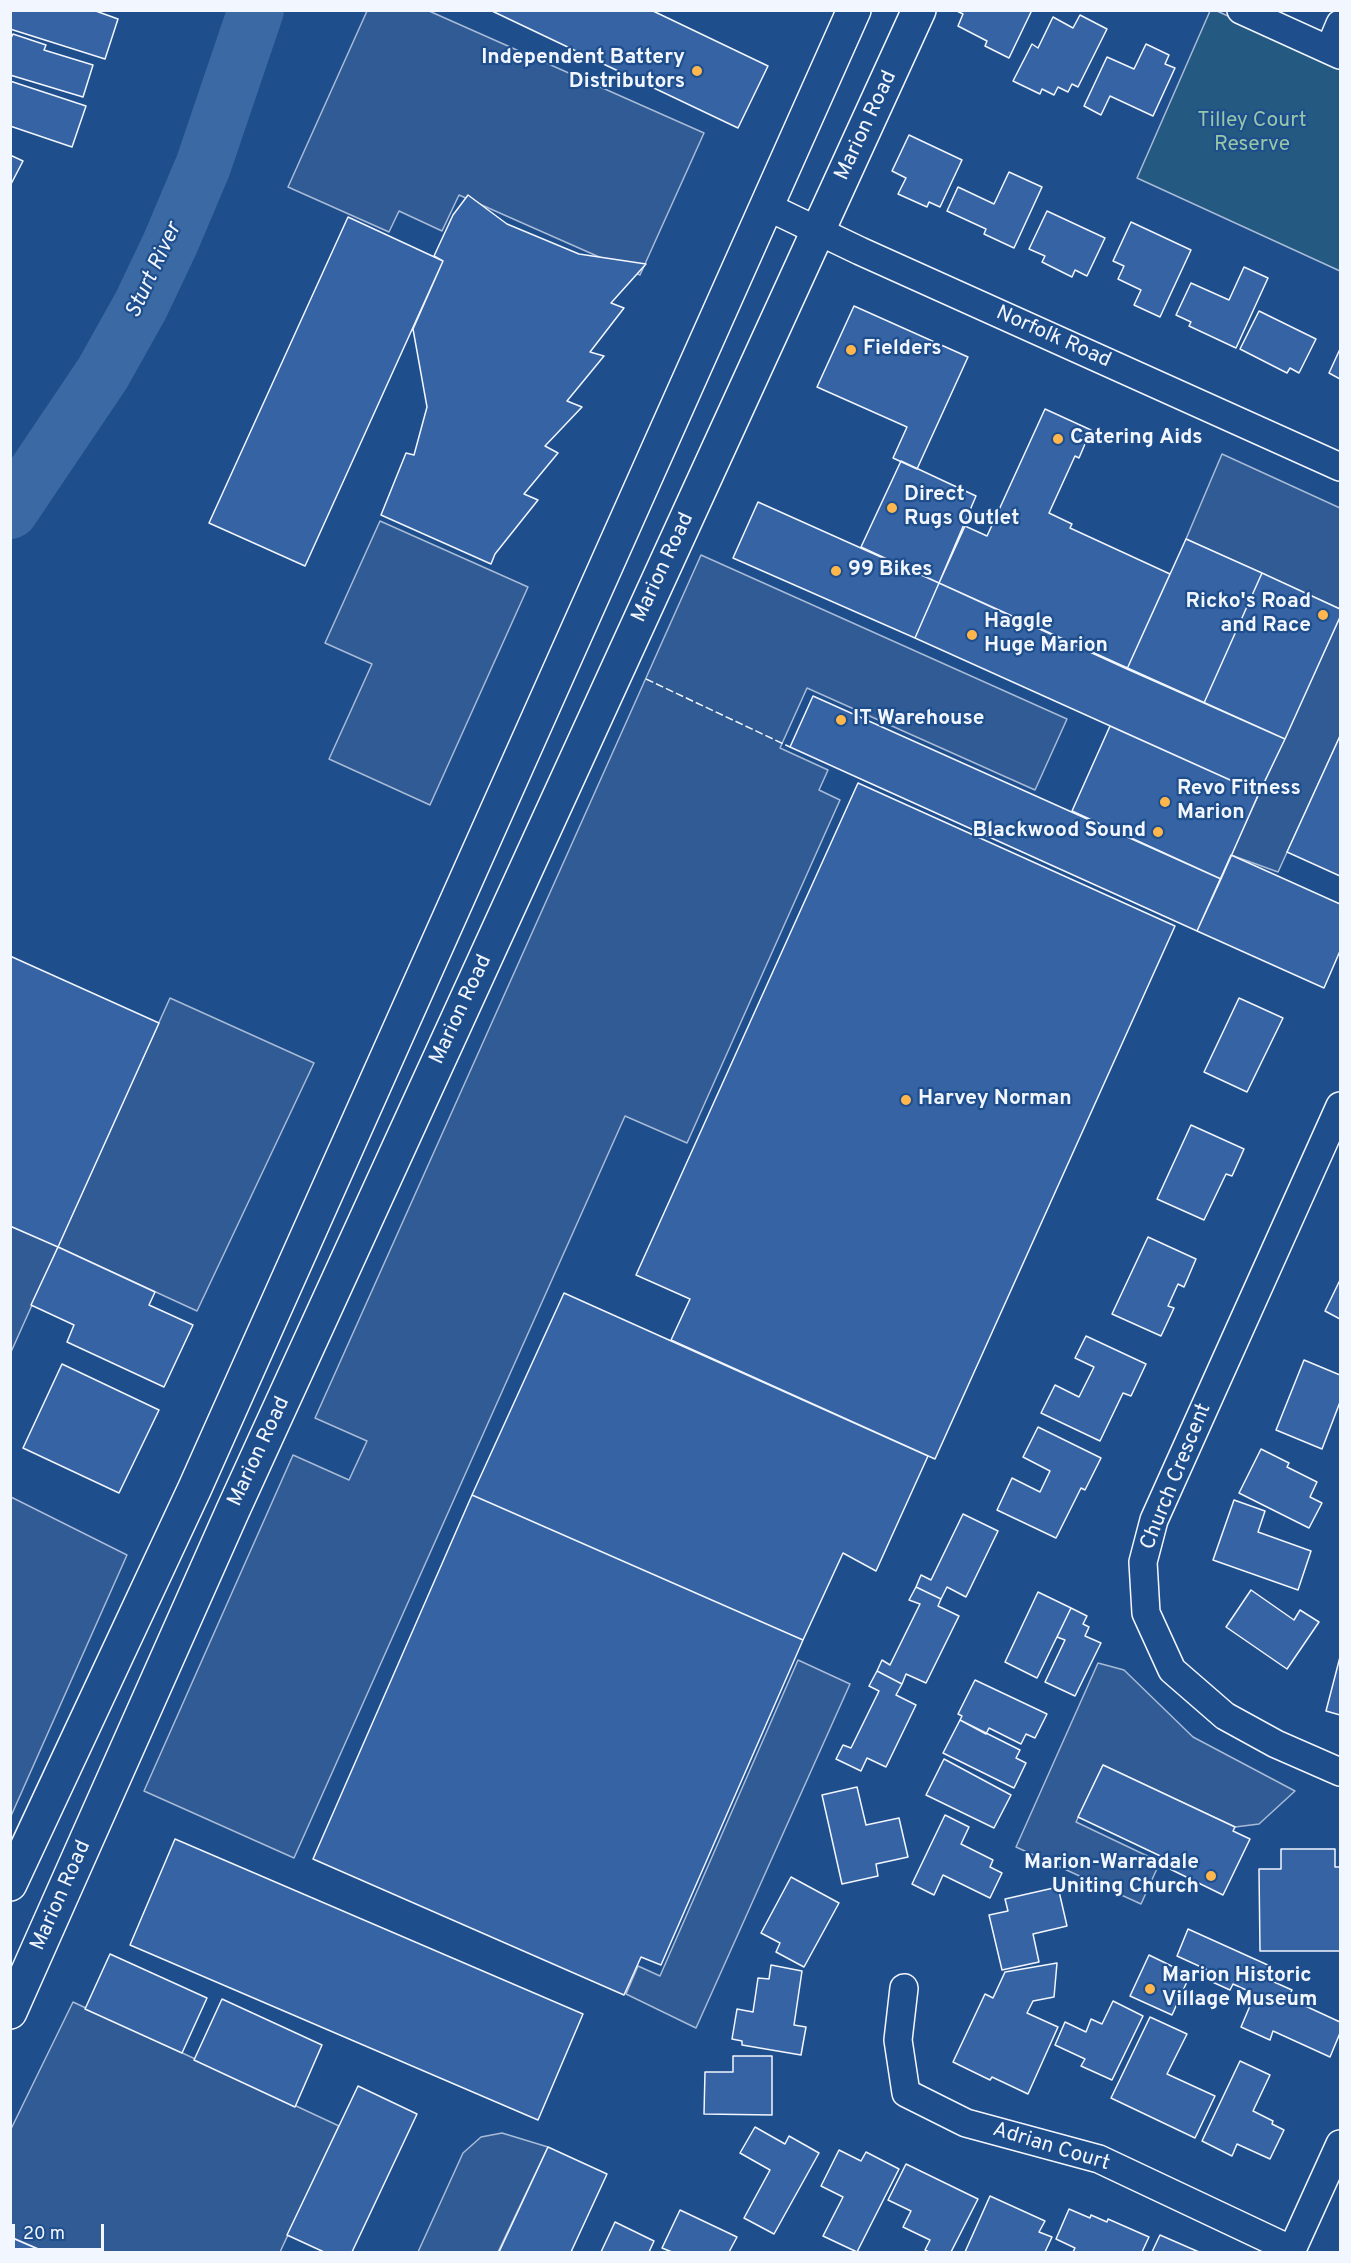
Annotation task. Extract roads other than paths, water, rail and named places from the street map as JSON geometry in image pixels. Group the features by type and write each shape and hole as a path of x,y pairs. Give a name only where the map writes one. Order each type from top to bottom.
{"main road":[{"name":"Marion Road","path":"10,1884 194,1490 854,10"},
{"name":"Marion Road","path":"10,2012 233,1510 920,10"}],"street":[{"path":"1241,10 1335,52 1341,24"},
{"name":"Norfolk Road","path":"766,206 818,232 1341,467"},
{"name":"Church Crescent","path":"1341,1106 1154,1520 1143,1562 1146,1612 1172,1670 1225,1716 1276,1744 1341,1772"},
{"name":"Adrian Court","path":"904,1988 898,2040 906,2093 966,2123 1099,2159 1292,2251"},
{"path":"1292,2251 1341,2144"}],"waterway":[{"name":"Sturt River","path":"10,511 103,373 141,305 203,166 256,10"}],"place":[{"name":"Independent Battery Distributors","path":"697,71"},
{"name":"Fielders","path":"851,350"},
{"name":"Catering Aids","path":"1058,439"},
{"name":"Direct Rugs Outlet","path":"892,508"},
{"name":"99 Bikes","path":"836,571"},
{"name":"Ricko's Road and Race","path":"1323,615"},
{"name":"Haggle Huge Marion","path":"972,635"},
{"name":"IT Warehouse","path":"841,720"},
{"name":"Revo Fitness Marion","path":"1165,802"},
{"name":"Blackwood Sound","path":"1158,832"},
{"name":"Harvey Norman","path":"906,1100"},
{"name":"Marion-Warradale Uniting Church","path":"1211,1876"},
{"name":"Marion Historic Village Museum","path":"1150,1989"}],"park label":[{"name":"Tilley Court Reserve","path":"1252,134"}]}
